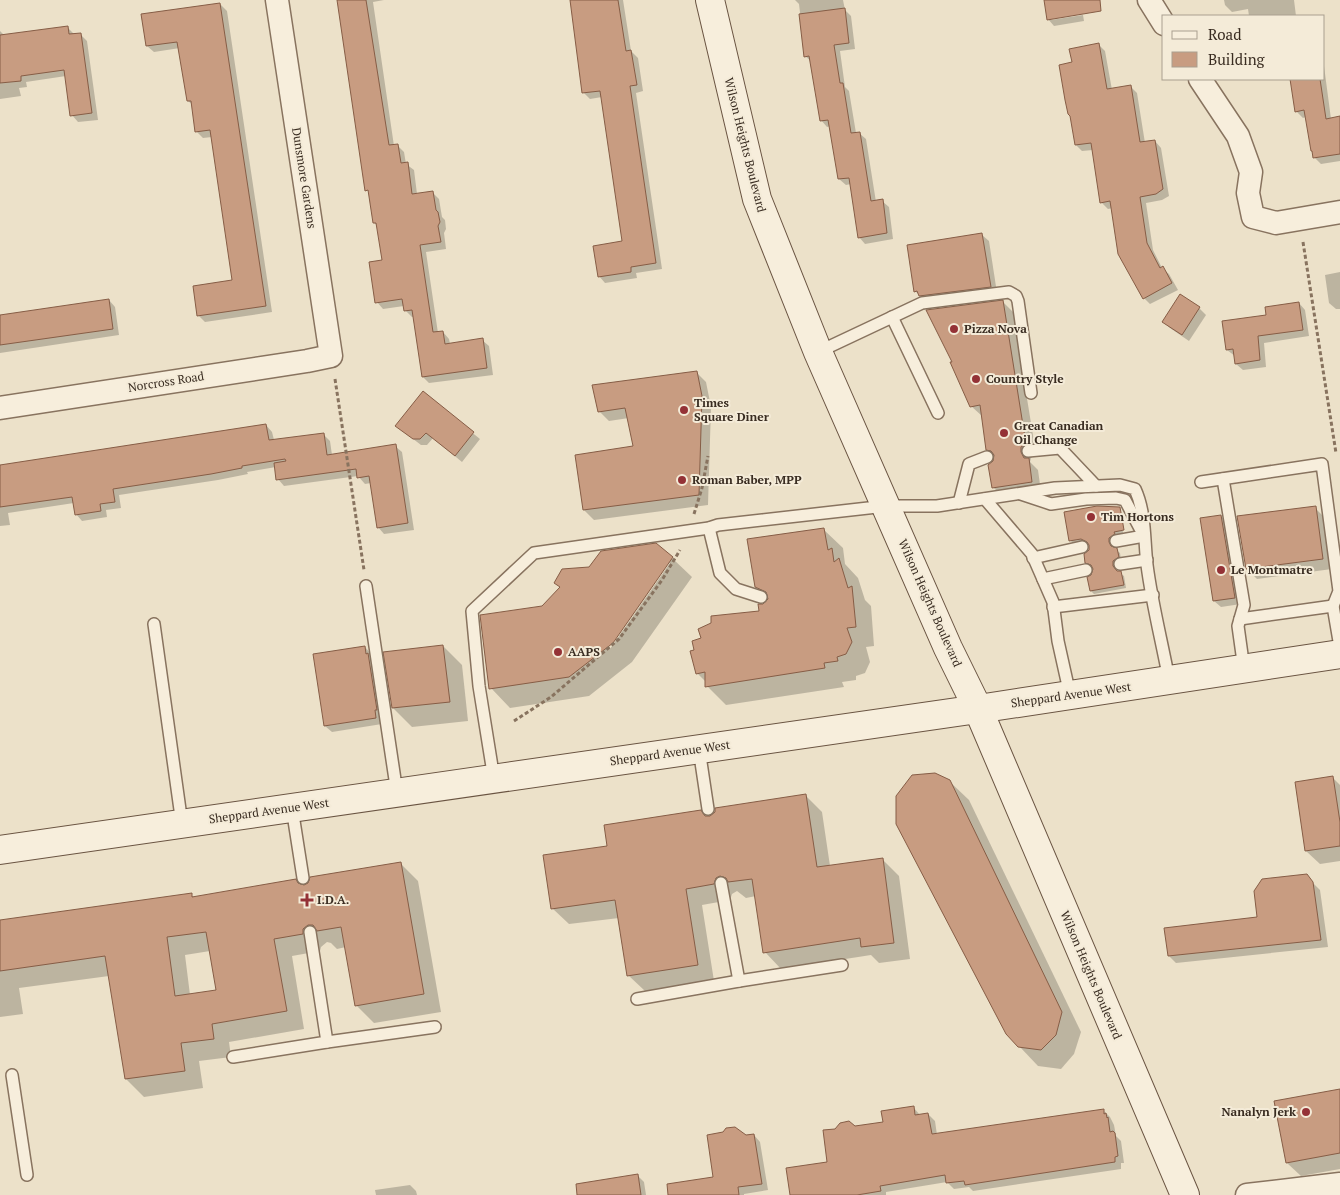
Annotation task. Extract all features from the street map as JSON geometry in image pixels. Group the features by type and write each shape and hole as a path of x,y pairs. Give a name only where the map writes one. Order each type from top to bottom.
{"main road":[{"name":"Wilson Heights Boulevard","path":"710,0 757,199 818,352 948,648 978,709 1185,1195"},
{"name":"Sheppard Avenue West","path":"0,850 978,709 1340,654"}],"street":[{"name":"Dunsmore Gardens","path":"277,0 331,356"},
{"path":"1149,0 1162,21"},
{"path":"1201,80 1238,136 1251,172 1248,193 1253,217 1276,223 1340,212"},
{"name":"Norcross Road","path":"0,408 331,356"},
{"path":"1247,1195 1340,1184"}],"lane":[{"path":"818,352 922,303 1004,292 1013,294 1018,301 1031,393"},
{"path":"892,317 938,413"},
{"path":"1028,451 1060,448 1096,486"},
{"path":"959,503 970,464 987,457"},
{"path":"1201,482 1322,464 1340,592 1333,606 1340,647"},
{"path":"1223,479 1244,605 1238,626 1244,669"},
{"path":"494,779 479,686 472,611 534,553 709,528 718,525 886,506 937,506 1055,488 1120,484 1135,490 1144,515 1147,560 1169,680"},
{"path":"1020,494 1051,504 1086,499 1116,498 1125,500 1144,536"},
{"path":"984,499 1032,554 1043,579 1054,607 1058,641 1070,695"},
{"path":"709,528 720,573 736,589 761,597"},
{"path":"1116,541 1144,536"},
{"path":"1033,558 1082,547"},
{"path":"1120,564 1147,560"},
{"path":"1043,579 1086,570"},
{"path":"366,586 397,793"},
{"path":"1054,607 1153,595"},
{"path":"1240,619 1333,606"},
{"path":"154,624 182,824"},
{"path":"699,749 708,809"},
{"path":"292,808 302,878"},
{"path":"721,883 739,981"},
{"path":"310,932 327,1042"},
{"path":"637,999 842,965"},
{"path":"233,1057 435,1027"},
{"path":"12,1075 27,1175"}],"path":[{"path":"1300,218 1336,454"},
{"path":"331,356 366,586"},
{"path":"514,721 551,697 619,639 662,580 682,548 702,488 708,456"}],"building":[{"path":"337,0 366,0 389,145 398,144 401,163 408,162 412,194 433,191 440,222 438,226 441,242 420,245 433,332 443,331 445,344 483,338 487,368 422,377 412,310 404,311 402,299 375,303 369,262 382,260 376,223 373,223 368,190 365,191"},
{"path":"570,0 618,0 626,51 631,50 637,85 630,86 656,263 631,267 631,272 598,277 593,246 622,241 600,91 582,93"},
{"path":"1044,0 1100,0 1101,11 1047,20"},
{"path":"220,3 266,306 197,316 193,286 232,280 210,130 195,132 191,101 187,101 177,42 146,46 141,14"},
{"path":"845,8 849,43 834,45 840,83 843,83 851,133 860,132 871,201 883,199 887,233 858,238 849,178 838,179 828,120 820,121 809,56 804,57 799,14"},
{"path":"68,26 69,34 81,33 92,113 70,116 64,70 21,76 21,81 0,83 0,35"},
{"path":"1099,43 1107,89 1131,85 1140,142 1155,140 1163,189 1156,194 1140,197 1147,243 1160,268 1163,266 1172,283 1143,299 1118,254 1110,201 1100,203 1091,143 1075,145 1065,100 1059,65 1072,62 1069,49"},
{"path":"1290,80 1320,80 1326,119 1340,116 1340,154 1313,158 1304,110 1295,112"},
{"path":"982,233 991,287 919,296 917,291 914,292 907,245"},
{"path":"1180,294 1200,307 1182,335 1162,322"},
{"path":"109,299 113,329 0,345 0,315"},
{"path":"1003,300 1026,444 1021,447 1021,452 1024,458 1029,458 1032,482 992,488 988,465 993,461 994,455 991,451 986,450 980,405 970,407 950,362 952,362 926,310"},
{"path":"1299,302 1303,330 1258,336 1260,360 1235,364 1233,349 1226,350 1222,321 1266,315 1265,307"},
{"path":"697,371 702,396 699,495 583,510 575,455 633,446 625,408 598,412 592,385"},
{"path":"423,391 474,432 455,456 426,433 420,439 413,439 395,426"},
{"path":"266,424 269,440 324,433 327,455 396,444 408,523 377,528 369,476 357,478 356,469 276,480 274,463 286,461 285,459 242,466 242,468 211,474 113,489 115,502 100,504 101,511 75,515 72,497 0,507 0,465"},
{"path":"1097,506 1120,507 1124,530 1114,532 1115,534 1109,538 1109,542 1111,546 1117,548 1119,557 1113,561 1113,566 1117,571 1121,571 1124,585 1090,591 1087,577 1091,575 1093,569 1091,565 1085,563 1084,554 1089,550 1089,545 1081,539 1069,541 1064,512"},
{"path":"1316,506 1323,559 1246,569 1237,516"},
{"path":"1221,515 1235,598 1213,601 1200,518"},
{"path":"824,528 828,550 832,548 834,562 839,558 848,588 852,586 856,627 847,628 852,642 846,654 837,657 838,661 824,663 825,668 705,687 705,672 696,674 690,651 694,650 692,641 701,638 698,629 711,623 711,616 759,611 758,604 763,604 768,599 766,592 755,587 747,539"},
{"path":"656,543 673,557 613,643 569,677 489,689 480,615 542,606 560,587 554,583 562,569 589,567 601,551"},
{"path":"443,645 450,702 392,708 383,652"},
{"path":"365,646 366,654 368,653 377,710 375,710 376,718 324,726 313,654"},
{"path":"935,773 950,780 1062,1012 1056,1035 1041,1050 1018,1047 1006,1034 896,824 896,796 912,775"},
{"path":"1333,776 1340,822 1340,846 1305,851 1295,782"},
{"path":"806,794 817,867 883,858 894,943 861,947 860,938 763,953 752,879 728,882 726,878 720,876 716,878 714,884 686,889 698,965 627,976 615,900 551,909 543,855 607,846 604,825 701,810 705,816 710,816 715,812 715,808"},
{"path":"401,862 424,994 355,1006 341,927 317,931 313,925 308,925 303,929 303,934 274,939 287,1011 212,1024 214,1039 181,1043 185,1071 125,1079 105,956 0,971 0,920 192,893 192,897 296,879 298,883 304,885 308,883 310,877","holes":["206,932 216,990 175,996 167,937"]},
{"path":"1307,874 1313,882 1321,940 1168,956 1164,928 1257,917 1254,891 1262,879"},
{"path":"1340,1089 1340,1153 1286,1163 1274,1101"},
{"path":"914,1106 915,1115 928,1113 932,1134 1104,1109 1104,1114 1106,1113 1108,1117 1110,1132 1113,1131 1115,1133 1118,1156 1115,1157 1115,1162 965,1185 964,1181 946,1183 945,1175 880,1186 881,1191 857,1195 790,1195 786,1168 827,1162 823,1130 835,1129 840,1123 849,1121 855,1126 883,1122 881,1111"},
{"path":"735,1127 746,1135 754,1134 762,1184 738,1187 739,1195 668,1195 667,1184 713,1177 707,1135 723,1132 726,1128"},
{"path":"638,1174 641,1195 577,1195 576,1184"}],"place":[{"name":"Pizza Nova","path":"954,329"},
{"name":"Country Style","path":"976,379"},
{"name":"Times Square Diner","path":"684,410"},
{"name":"Great Canadian Oil Change","path":"1004,433"},
{"name":"Roman Baber, MPP","path":"682,480"},
{"name":"Tim Hortons","path":"1091,517"},
{"name":"Le Montmatre","path":"1221,570"},
{"name":"AAPS","path":"558,652"},
{"name":"I.D.A.","path":"307,900"},
{"name":"Nanalyn Jerk","path":"1306,1112"}]}
